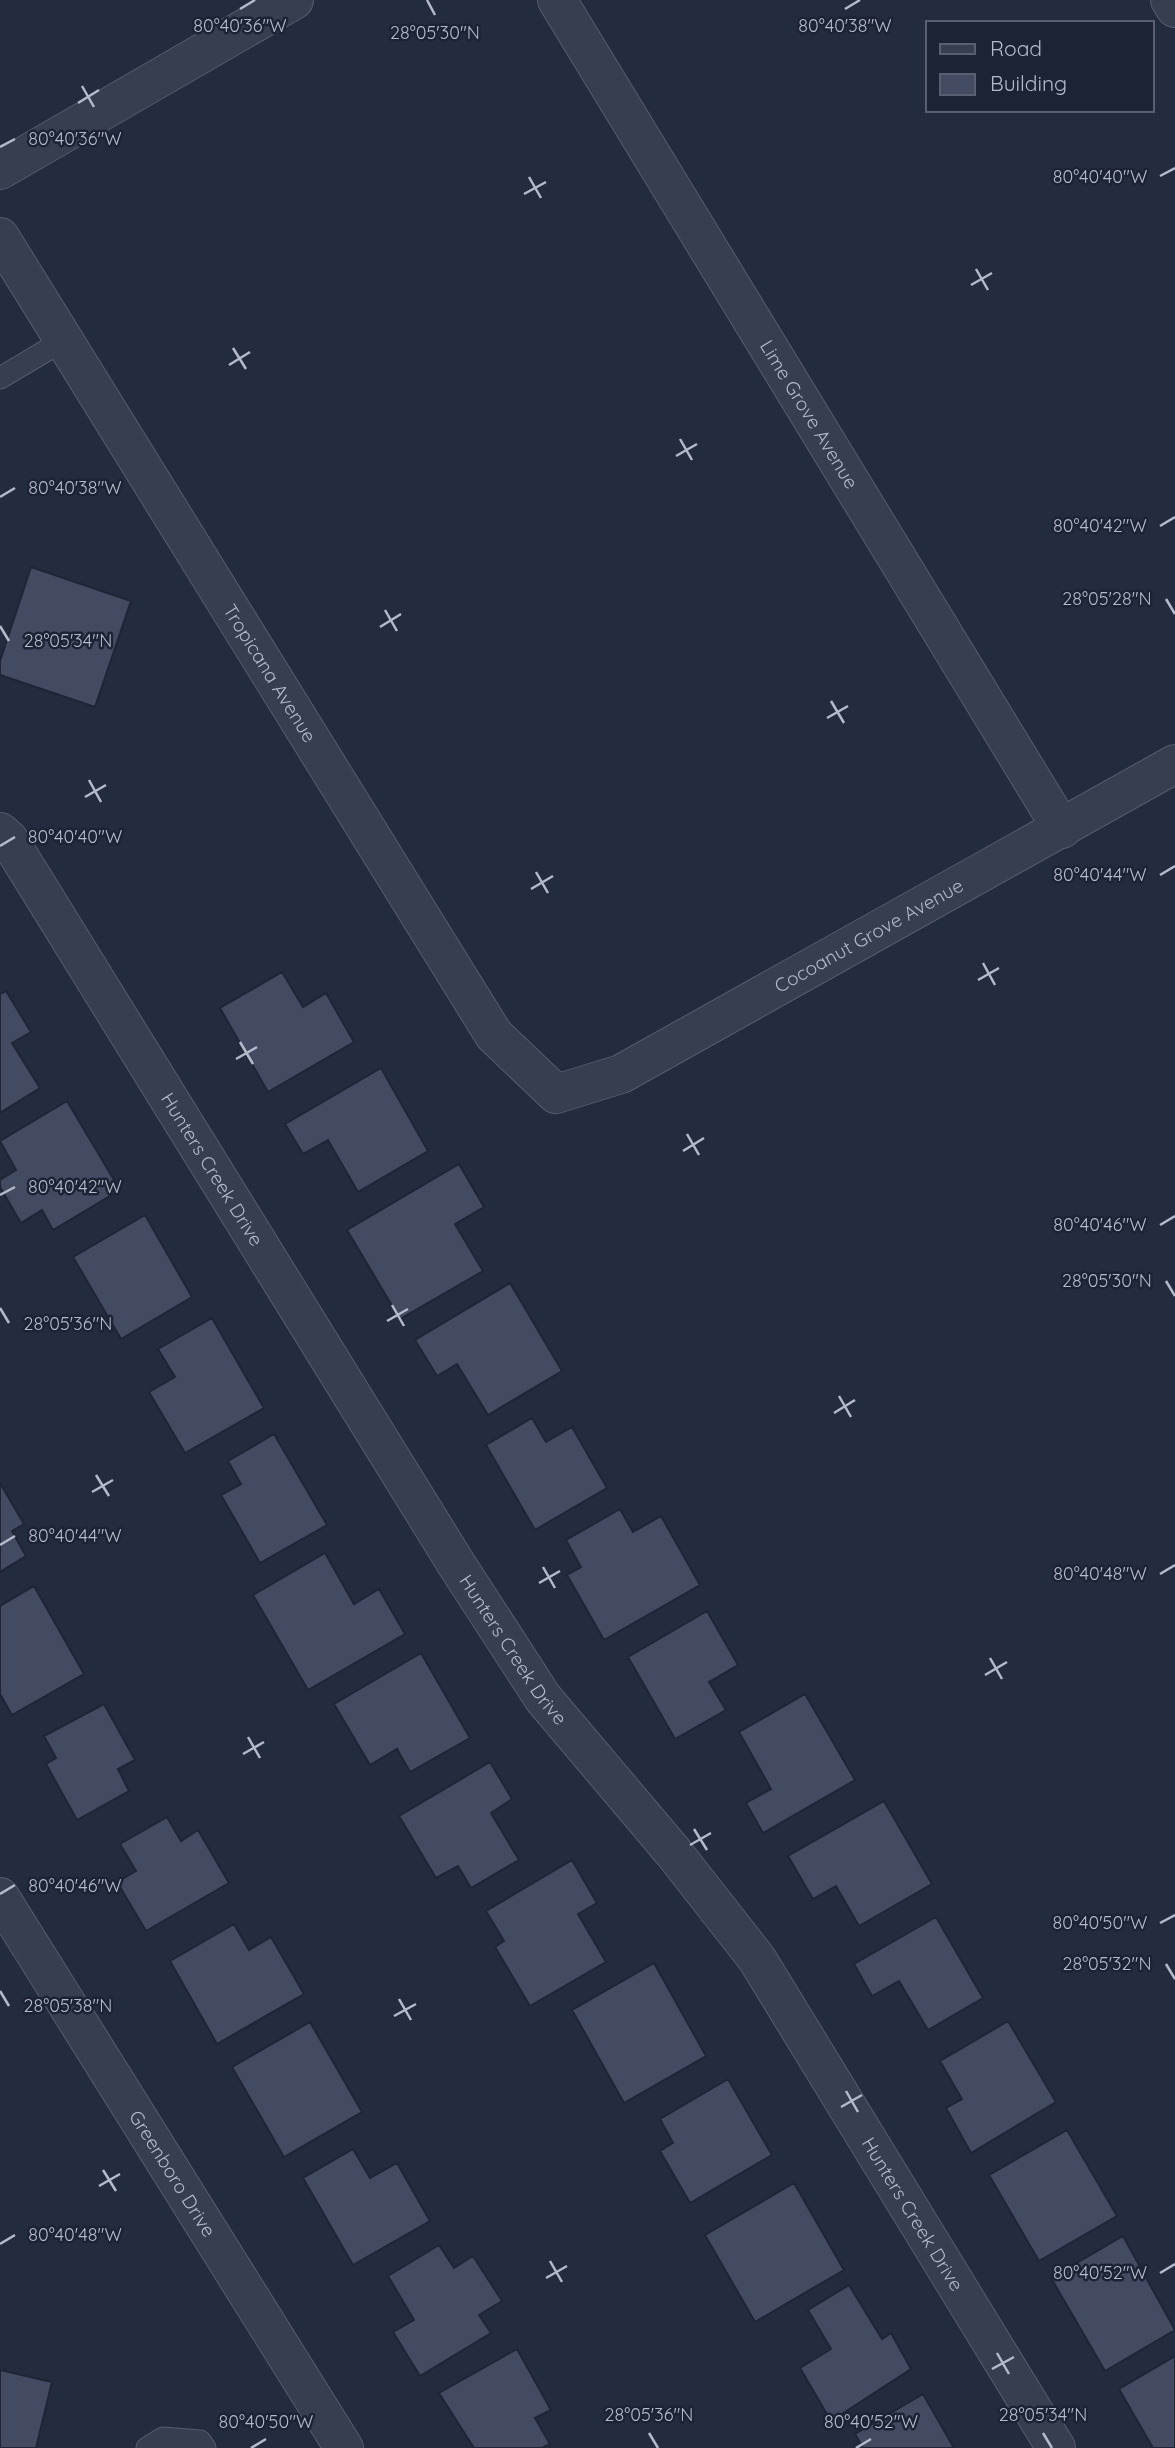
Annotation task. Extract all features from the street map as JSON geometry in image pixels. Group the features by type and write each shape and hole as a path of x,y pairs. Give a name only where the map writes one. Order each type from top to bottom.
{"street":[{"path":"0,170 294,0"},
{"name":"Lime Grove Avenue","path":"557,0 1062,829"},
{"path":"1170,0 1175,8"},
{"name":"Tropicana Avenue","path":"0,237 494,1035 556,1094"},
{"name":"Cocoanut Grove Avenue","path":"556,1094 621,1074 1175,764"},
{"name":"Hunters Creek Drive","path":"0,832 9,840 462,1574 544,1698 674,1853 757,1959 1056,2448"},
{"name":"Greenboro Drive","path":"0,1897 344,2448"}],"lane":[{"path":"0,378 64,340"},
{"path":"146,2448 163,2438 200,2441 205,2448"}],"building":[{"path":"31,567 131,601 95,707 0,675 0,661"},
{"path":"282,972 303,1007 326,993 354,1042 268,1092 220,1008"},
{"path":"6,991 31,1032 12,1043 40,1088 0,1113 0,994"},
{"path":"381,1068 428,1151 358,1192 328,1140 303,1154 285,1124"},
{"path":"67,1101 120,1190 53,1230 42,1210 21,1223 0,1187 0,1180 16,1170 0,1141"},
{"path":"459,1164 484,1207 455,1224 483,1271 400,1319 347,1230"},
{"path":"145,1215 192,1297 121,1339 73,1257"},
{"path":"510,1283 562,1371 488,1415 457,1364 437,1376 415,1340"},
{"path":"212,1318 264,1408 185,1453 149,1392 175,1377 158,1349"},
{"path":"532,1418 546,1442 572,1427 607,1488 535,1530 486,1445"},
{"path":"274,1434 327,1525 260,1563 221,1495 241,1484 228,1461"},
{"path":"0,1483 24,1524 12,1531 26,1556 0,1572"},
{"path":"620,1509 633,1532 661,1516 700,1585 604,1640 567,1575 581,1567 566,1540"},
{"path":"325,1553 354,1604 379,1589 405,1634 308,1690 253,1595"},
{"path":"34,1586 84,1674 12,1715 0,1694 0,1606"},
{"path":"707,1611 738,1665 709,1682 726,1710 675,1739 628,1657"},
{"path":"421,1653 470,1738 410,1772 397,1749 370,1765 334,1704"},
{"path":"805,1694 855,1780 763,1833 746,1803 771,1789 739,1732"},
{"path":"104,1704 135,1760 118,1769 129,1791 77,1820 46,1764 56,1758 44,1736"},
{"path":"490,1762 512,1799 491,1813 519,1860 471,1888 458,1866 436,1878 399,1816"},
{"path":"884,1801 932,1884 859,1926 836,1886 813,1899 788,1856"},
{"path":"167,1817 181,1841 198,1830 229,1883 146,1931 117,1882 136,1871 120,1844"},
{"path":"572,1860 597,1903 578,1914 606,1962 530,2006 495,1947 504,1941 486,1911"},
{"path":"936,1917 983,1998 928,2030 899,1981 872,1996 854,1964"},
{"path":"234,1924 249,1950 271,1937 304,1994 217,2044 170,1961"},
{"path":"654,1963 706,2056 624,2103 572,2010"},
{"path":"1008,2021 1056,2102 971,2153 946,2108 962,2099 940,2061"},
{"path":"310,2022 362,2112 284,2157 232,2067"},
{"path":"728,2079 772,2155 690,2203 660,2151 673,2143 660,2119"},
{"path":"1067,2130 1117,2216 1039,2261 989,2175"},
{"path":"353,2149 370,2178 397,2163 430,2221 353,2265 303,2178"},
{"path":"794,2183 844,2270 755,2322 705,2235"},
{"path":"1123,2236 1175,2330 1105,2371 1051,2278"},
{"path":"439,2245 454,2268 473,2256 502,2301 479,2315 491,2333 420,2376 393,2332 414,2320 388,2276"},
{"path":"849,2285 882,2339 891,2333 911,2369 831,2421 800,2368 831,2349 808,2310"},
{"path":"517,2349 551,2410 535,2418 550,2444 542,2448 474,2448 439,2393"},
{"path":"1175,2356 1175,2448 1153,2448 1119,2389"},
{"path":"0,2370 52,2382 36,2448 0,2448"},
{"path":"923,2394 954,2448 863,2448 855,2434"}]}
